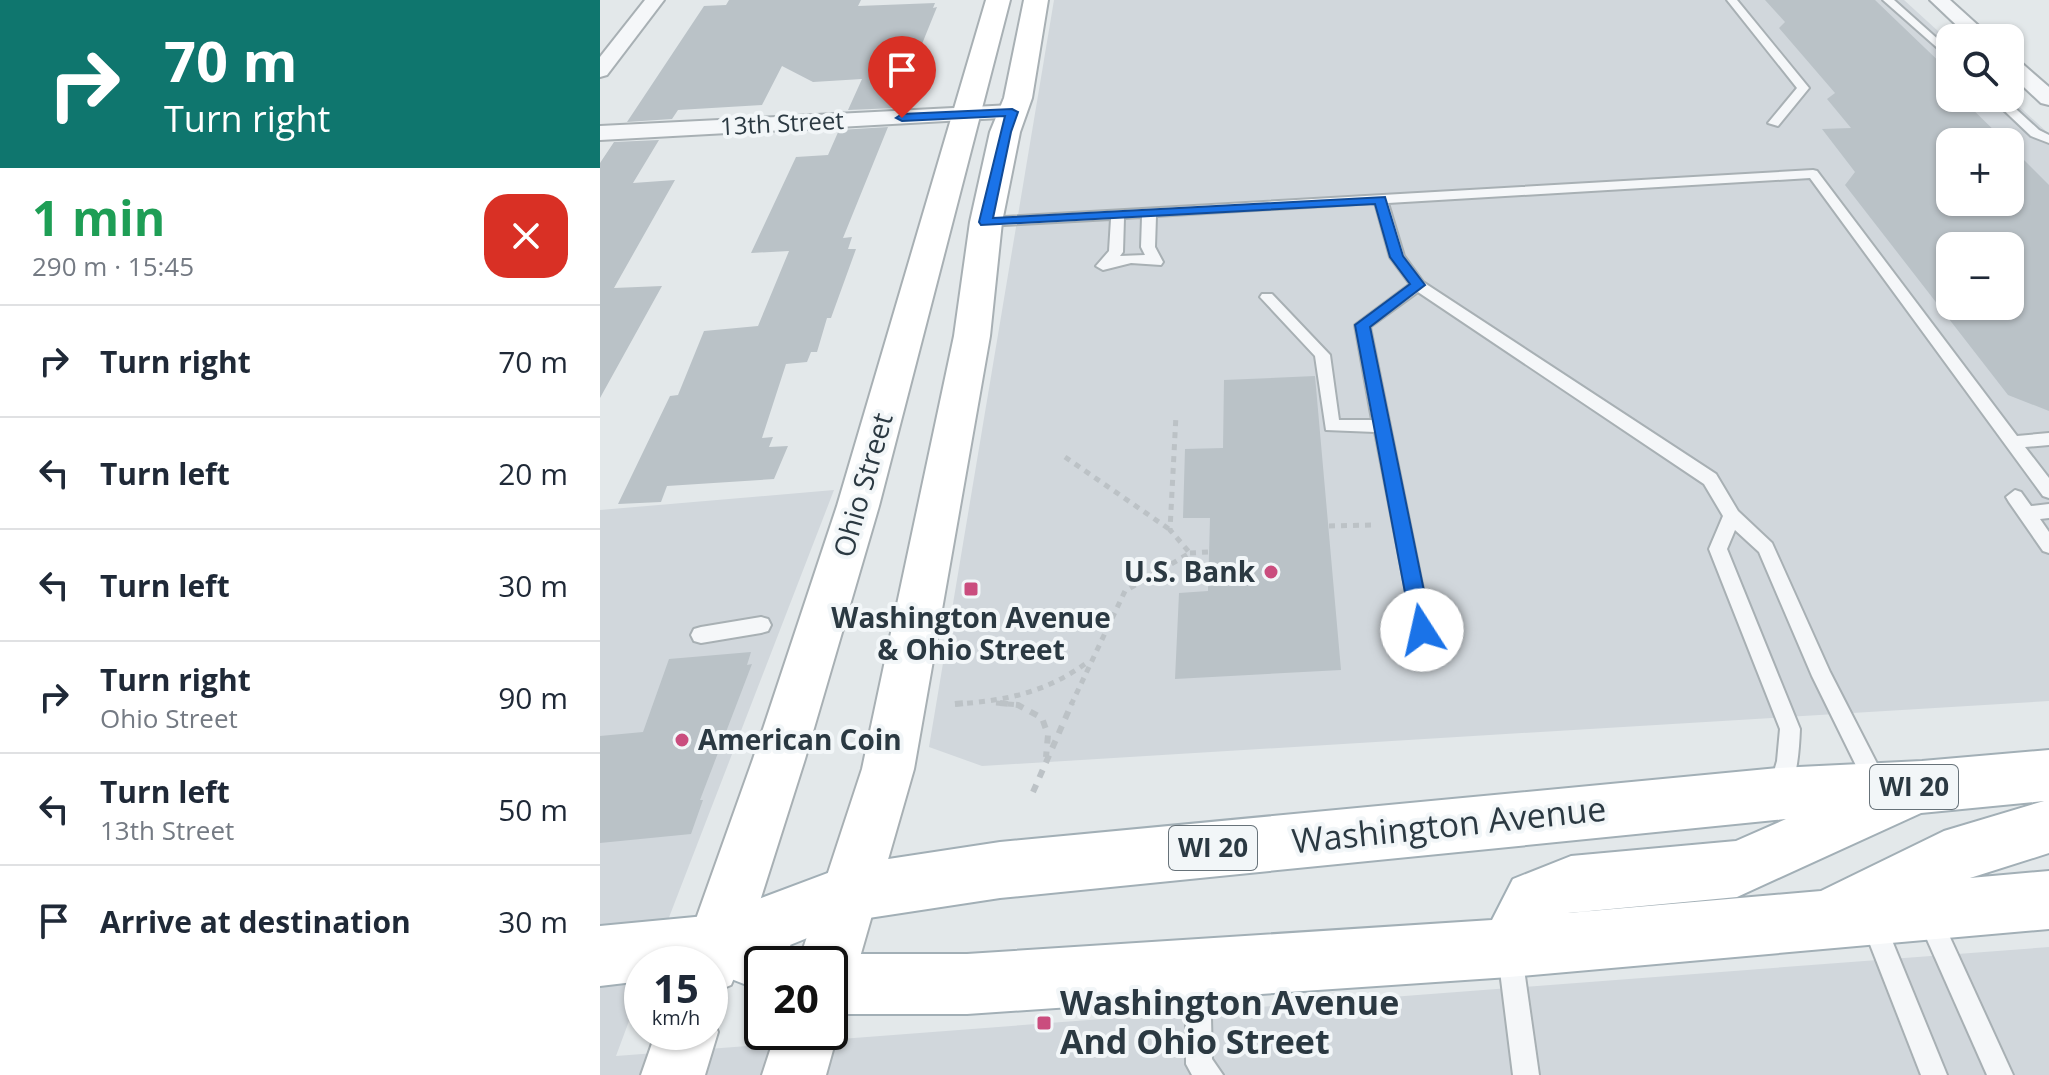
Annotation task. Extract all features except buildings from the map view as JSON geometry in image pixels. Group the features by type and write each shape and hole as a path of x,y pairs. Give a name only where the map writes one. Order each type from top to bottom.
{"street":[{"path":"600,71 655,0"},
{"name":"Ohio Street","path":"833,946 888,769 972,336 986,222 1005,132 990,113 998,0"},
{"name":"Ohio Street","path":"731,957 779,759 858,506 990,113 1036,0"},
{"path":"1939,0 1966,24"},
{"path":"2024,74 2046,92"},
{"name":"13th Street","path":"600,133 990,113"},
{"name":"Washington Avenue","path":"600,956 731,957 849,893 1000,870 1778,794 2049,775"},
{"path":"1509,948 1533,899 1571,884 1737,869 1900,787"},
{"path":"1846,920 1944,859 2049,826"},
{"path":"848,984 967,984 1198,970 1509,948 2049,900"},
{"path":"673,1075 681,1050"},
{"path":"794,1075 802,1050"}],"lane":[{"path":"1732,0 1803,88 1774,123"},
{"path":"1888,0 1936,43"},
{"path":"2012,112 2035,133 2049,139"},
{"path":"1803,160 2049,491"},
{"path":"986,222 1813,174"},
{"path":"1380,199 1397,257 1418,285 1710,479 1732,516 1766,548 1822,676 1900,787"},
{"path":"1118,214 1116,252 1103,266 1121,259 1142,257 1156,262 1148,247 1149,212"},
{"path":"1418,285 1362,325 1427,658"},
{"path":"1267,297 1322,355 1332,426 1384,426"},
{"path":"2012,442 2049,439"},
{"path":"2049,511 2020,505 2049,546"},
{"path":"1732,516 1718,549 1790,729 1788,761 1778,794"},
{"path":"701,635 761,625"},
{"path":"1927,913 2000,1075"},
{"path":"1846,920 1934,1075"},
{"path":"1509,948 1526,1075"},
{"path":"1198,970 1204,1069"}],"path":[{"path":"1170,530 1176,415"},
{"path":"1065,457 1170,530 1190,553"},
{"path":"1329,526 1363,526"},
{"path":"1033,792 1090,661 1125,591 1190,553 1209,552"},
{"path":"955,704 986,702 1048,689 1090,661"},
{"path":"986,702 1018,705 1042,718 1048,735 1045,762"}],"shaded area":[{"path":"1054,0 1904,0 1936,29 1936,112 2024,111 2049,134 2049,701 982,766 929,747"},
{"path":"834,490 658,946 624,946 624,1034 616,1056 728,1050 728,1047 744,1046 744,1050 848,1050 848,1038 2049,947 2049,1075 600,1075 600,510"}],"place":[{"name":"U.S. Bank","path":"1271,572"},
{"name":"Washington Avenue & Ohio Street","path":"971,589"},
{"name":"American Coin","path":"682,740"},
{"name":"Washington Avenue And Ohio Street","path":"1044,1023"}],"route":[{"path":"902,118 1012,112 986,222 1380,199 1397,257 1418,285 1362,325 1422,630"}]}
